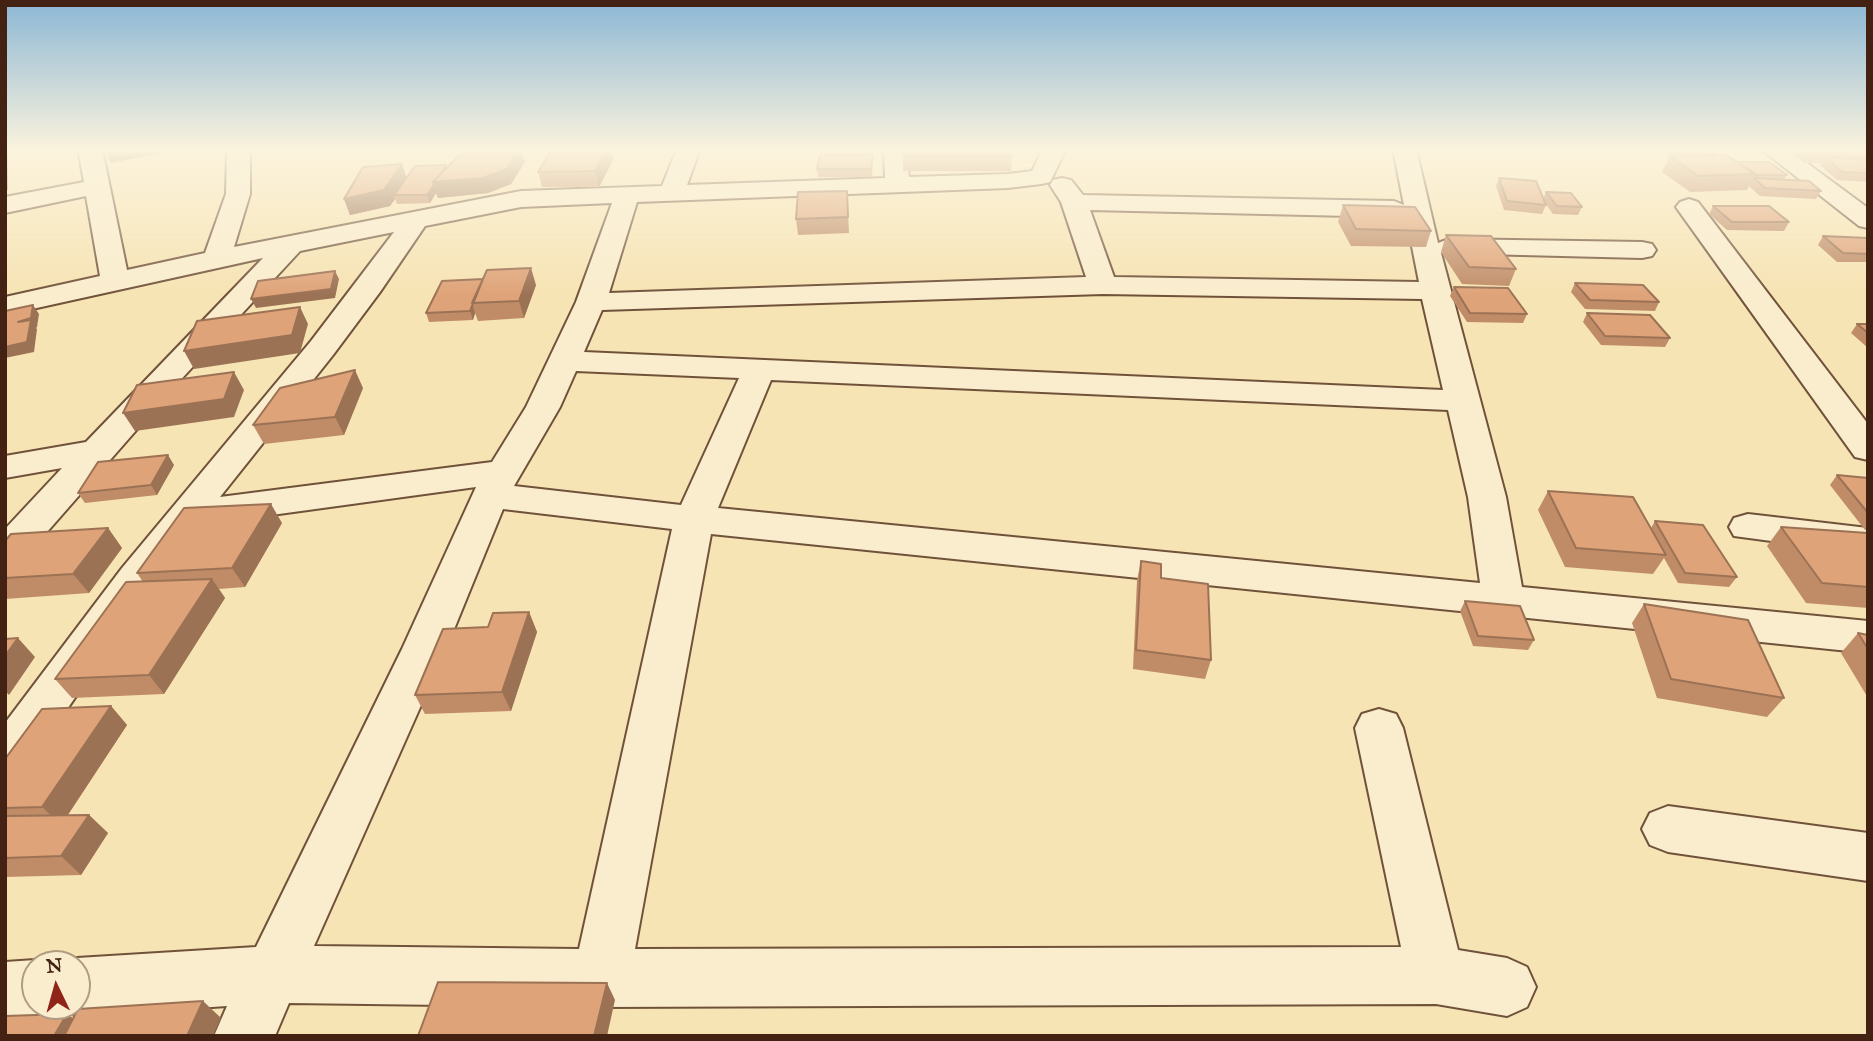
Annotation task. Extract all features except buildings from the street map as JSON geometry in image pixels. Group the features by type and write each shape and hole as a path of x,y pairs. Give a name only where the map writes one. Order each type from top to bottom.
{"street":[{"path":"5,205 43,198"},
{"path":"98,198 116,281"},
{"path":"217,259 237,198"},
{"path":"5,306 417,218 521,199 559,198"},
{"path":"244,1036 424,649 497,483 543,407 591,302 626,198"},
{"path":"1071,198 1103,285"},
{"path":"1415,198 1435,291 1487,497 1503,599"},
{"path":"1838,198 1868,220"},
{"path":"1074,202 1418,210"},
{"path":"1689,207 1868,449"},
{"path":"5,761 136,578 330,338 417,218"},
{"path":"5,554 162,380 231,310 290,244"},
{"path":"1426,247 1642,250"},
{"path":"591,302 1103,285 1435,291"},
{"path":"564,361 1463,401"},
{"path":"601,978 694,519 759,370"},
{"path":"5,467 97,451"},
{"path":"186,514 497,483 694,519 1868,637"},
{"path":"1748,527 1868,541"},
{"path":"1379,728 1436,975"},
{"path":"1668,829 1868,857"},
{"path":"91,986 273,974 601,978 1436,975 1507,987"}]}
